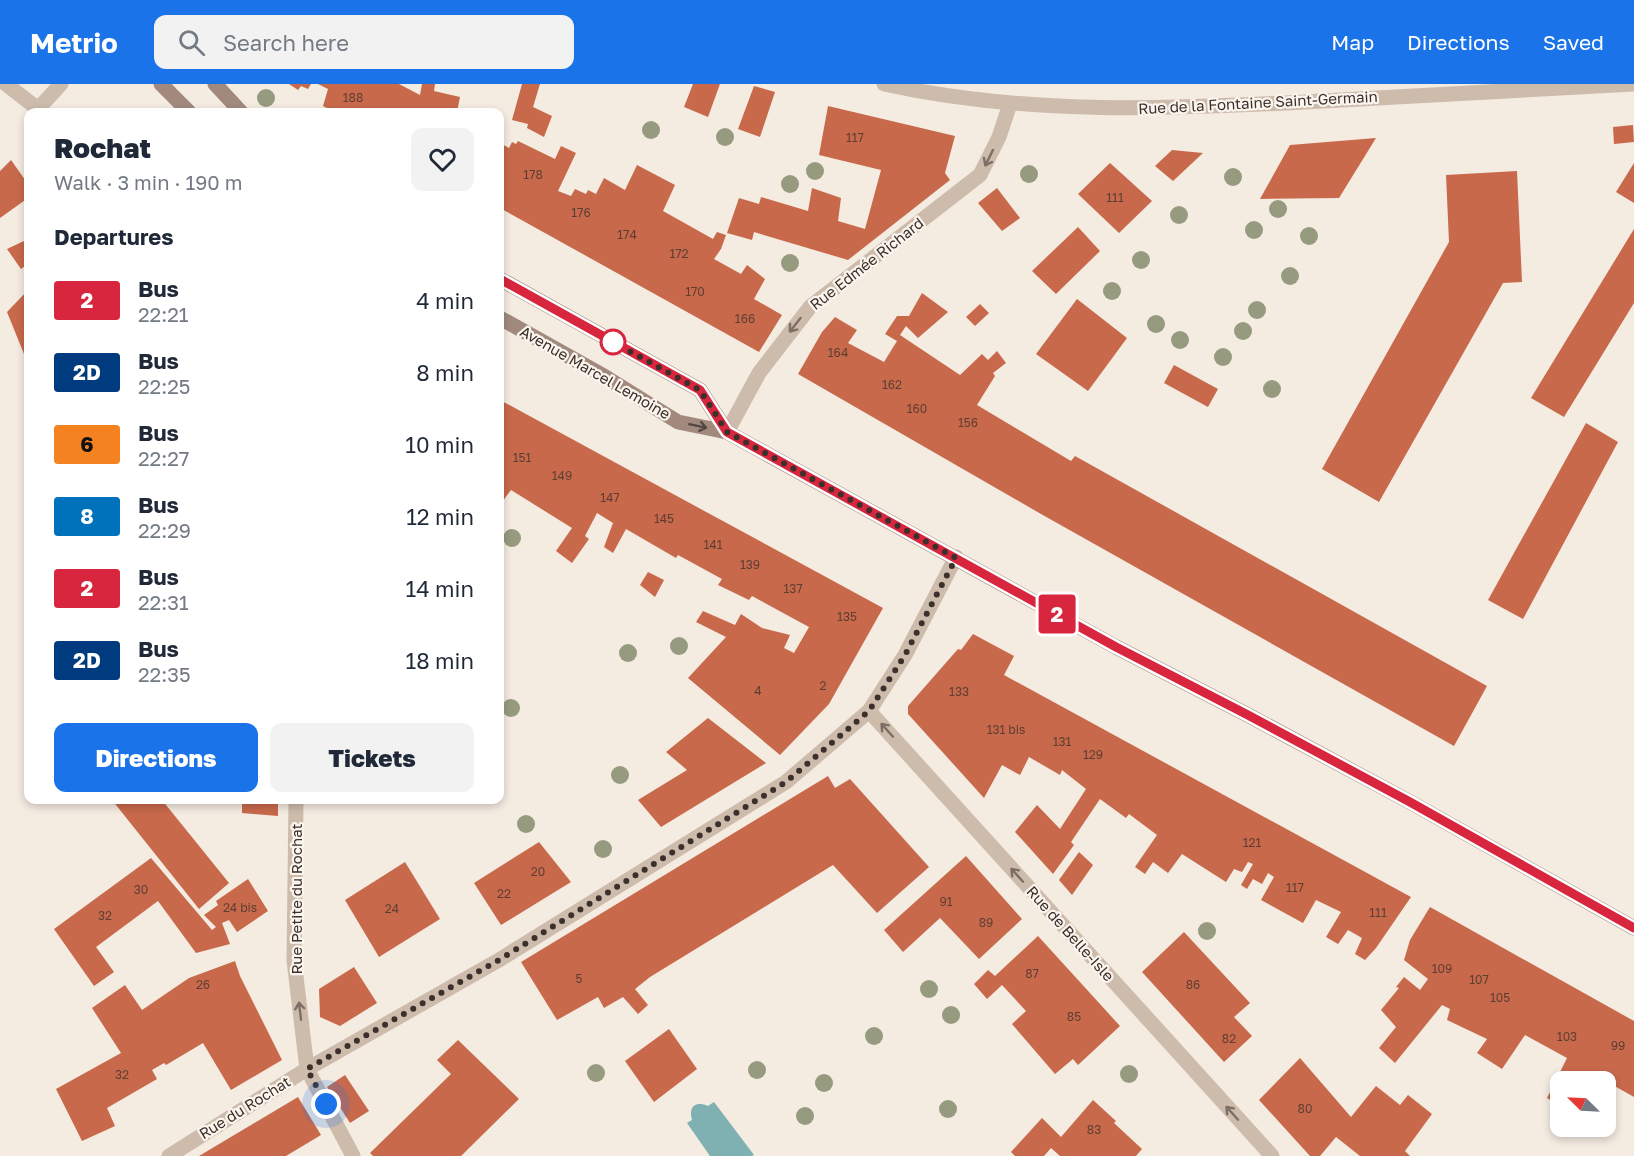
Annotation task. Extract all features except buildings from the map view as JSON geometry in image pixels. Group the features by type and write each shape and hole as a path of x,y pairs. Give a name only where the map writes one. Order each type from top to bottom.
{"main road":[{"path":"161,84 185,108"},
{"path":"215,84 237,108"},
{"name":"Avenue Marcel Lemoine","path":"504,281 700,390 727,432"},
{"name":"Avenue Marcel Lemoine","path":"504,320 604,376 678,422 727,432 1116,647 1410,802 1634,928"}],"street":[{"path":"6,84 37,108"},
{"path":"39,108 61,84"},
{"name":"Rue de la Fontaine Saint-Germain","path":"884,84 928,94 1010,104 1138,109 1259,105 1634,84"},
{"name":"Rue Edmée Richard","path":"727,432 759,373 810,307 980,175 999,137 1010,104"},
{"name":"Rue du Rochat","path":"169,1156 307,1069 499,960 786,782 869,711 905,655 956,558"},
{"name":"Rue de Belle-Isle","path":"869,711 1272,1156"},
{"name":"Rue Petite du Rochat","path":"296,804 294,960 307,1069"},
{"path":"307,1069 354,1156"}],"water":[{"path":"714,1102 754,1155 710,1156 687,1123 692,1120 691,1111 694,1106 700,1104 708,1106"}],"bus line":[{"name":"2","path":"504,281 700,390 727,432 1116,647 1410,802 1634,928"}],"route":[{"path":"326,1104 307,1069 499,960 786,782 869,711 905,655 956,558 727,432 700,390 613,342"}]}
